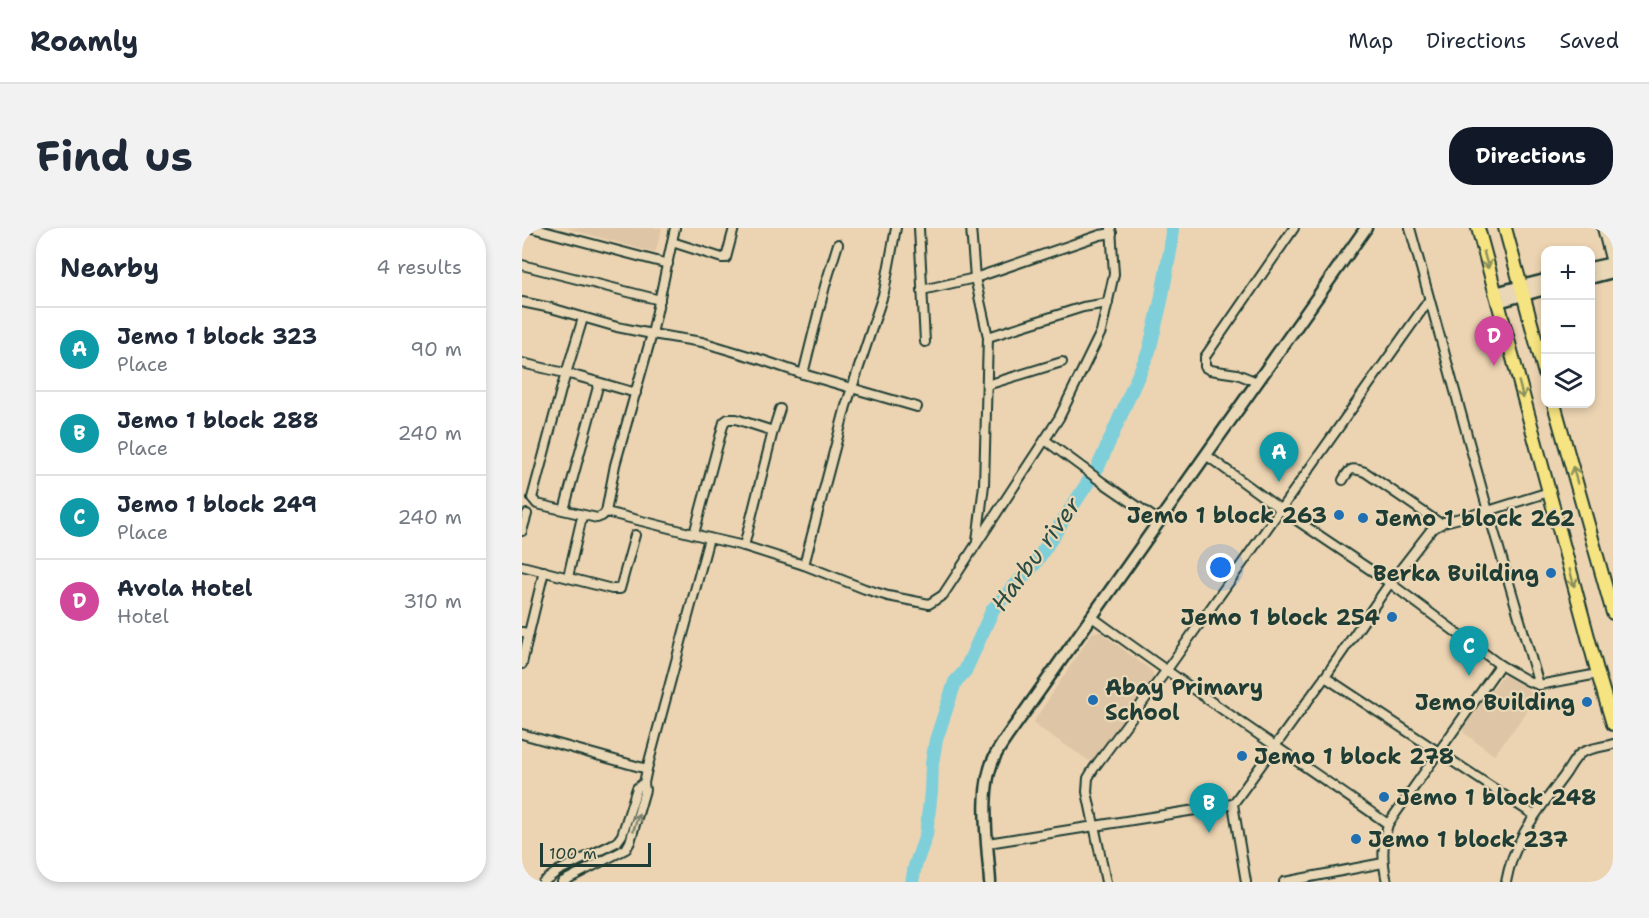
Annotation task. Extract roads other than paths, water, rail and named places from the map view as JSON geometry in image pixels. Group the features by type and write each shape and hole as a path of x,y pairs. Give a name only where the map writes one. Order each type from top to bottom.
{"main road":[{"path":"1478,228 1613,724"},
{"path":"1505,228 1541,359"},
{"path":"1555,408 1613,613"}],"street":[{"path":"532,228 668,264"},
{"path":"583,318 532,498 537,504 597,518 606,512 615,465 652,334 675,228"},
{"path":"672,242 726,258 734,228"},
{"path":"804,565 851,388 884,292 896,228"},
{"path":"919,228 925,342"},
{"path":"971,228 975,278 988,337 984,485 976,545"},
{"path":"1257,382 1237,374 1210,370 1205,367 1205,357 1294,228"},
{"path":"1410,228 1488,512 1539,685"},
{"path":"1602,228 1612,266"},
{"path":"990,882 985,813 988,777 994,758 1364,229"},
{"path":"606,512 744,546 888,596 929,604 943,595 1059,418 1101,332 1114,274 1111,231 975,278 922,290"},
{"path":"803,374 838,243"},
{"path":"522,264 660,300"},
{"path":"1595,268 1612,266"},
{"path":"1595,275 1612,266"},
{"path":"1496,297 1541,282"},
{"path":"1522,290 1541,289"},
{"path":"1106,882 1087,792 1088,778 1429,300"},
{"path":"522,302 652,334 702,342 917,407"},
{"path":"988,337 1083,307 1108,303"},
{"path":"987,385 1062,362"},
{"path":"522,365 566,373 636,393"},
{"path":"564,510 599,383"},
{"path":"744,546 780,409"},
{"path":"694,534 724,422 728,419 736,419 773,431"},
{"path":"1045,440 1101,482 1159,521"},
{"path":"1206,454 1280,509 1390,583 1500,665 1528,681 1539,685 1598,674"},
{"path":"1343,480 1349,470 1365,472 1441,524"},
{"path":"1246,882 1233,804 1325,678 1390,583 1431,530 1459,517 1488,512 1549,492"},
{"path":"522,531 527,514"},
{"path":"568,577 581,521"},
{"path":"522,566 612,589 620,589 635,535"},
{"path":"558,871 562,882 626,849 630,842 644,796 647,769 709,538"},
{"path":"522,664 525,632 544,571"},
{"path":"1092,616 1166,671 1388,824"},
{"path":"1387,882 1383,863 1383,841 1388,824 1500,665"},
{"path":"1325,678 1534,815"},
{"path":"522,734 647,769"},
{"path":"1506,882 1520,838 1577,757 1587,751 1613,744"},
{"path":"543,882 558,871 617,842 622,835 637,788 644,783"},
{"path":"988,843 1233,804"},
{"path":"1284,882 1383,863"}],"waterway":[{"name":"Harbu river","path":"912,882 926,835 936,740 955,682 965,671 993,609 1034,565 1098,467 1149,351 1161,301 1172,228"}],"place":[{"name":"Avola Hotel","path":"1494,366"},
{"name":"Jemo 1 block 323","path":"1279,482"},
{"name":"Jemo 1 block 263","path":"1339,515"},
{"name":"Jemo 1 block 262","path":"1363,518"},
{"name":"Berka Building","path":"1551,573"},
{"name":"Jemo 1 block 254","path":"1392,617"},
{"name":"Jemo 1 block 249","path":"1469,676"},
{"name":"Abay Primary School","path":"1093,700"},
{"name":"Jemo Building","path":"1587,702"},
{"name":"Jemo 1 block 278","path":"1242,756"},
{"name":"Jemo 1 block 248","path":"1384,797"},
{"name":"Jemo 1 block 288","path":"1209,833"},
{"name":"Jemo 1 block 237","path":"1356,839"}]}
